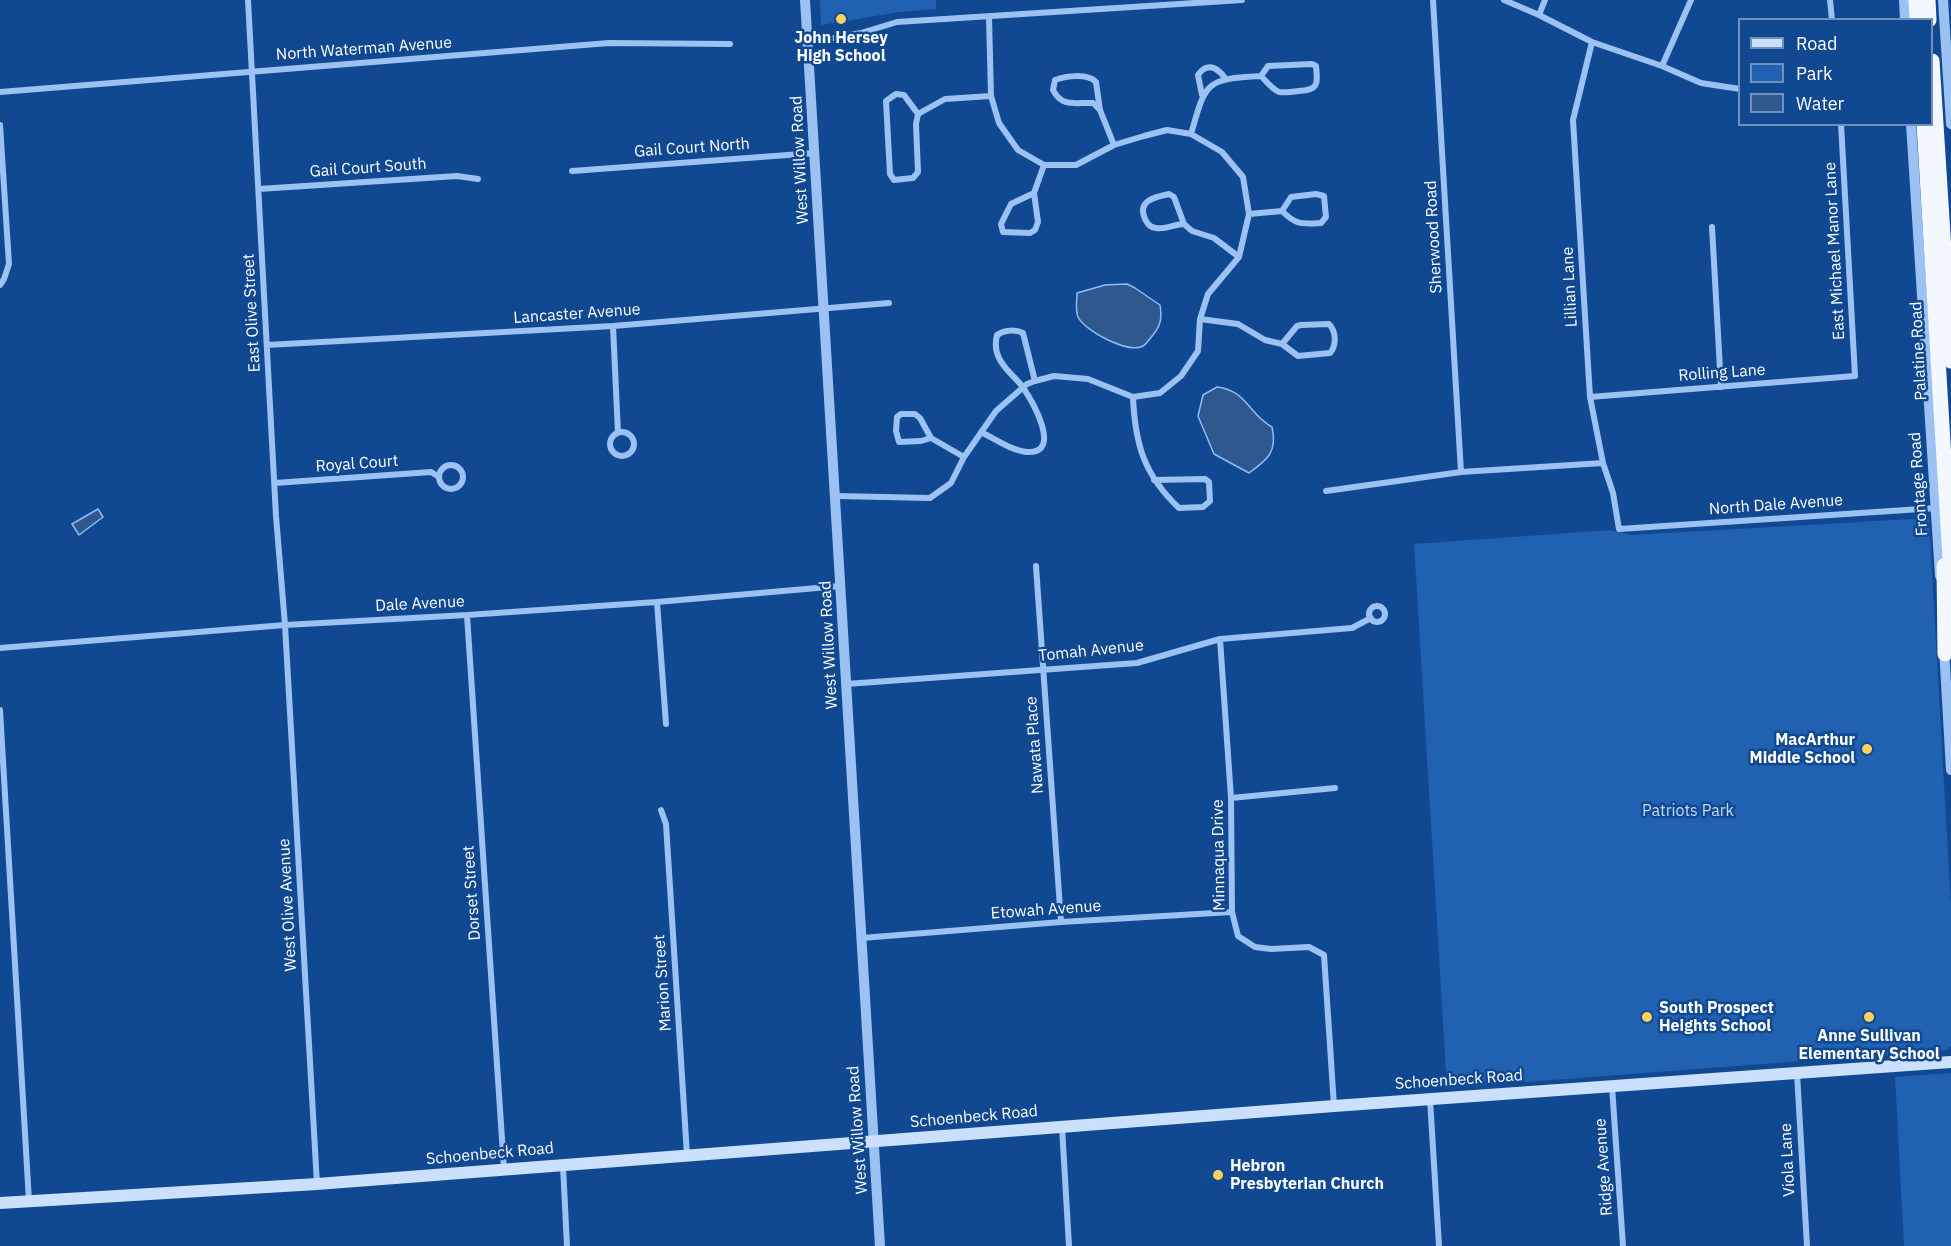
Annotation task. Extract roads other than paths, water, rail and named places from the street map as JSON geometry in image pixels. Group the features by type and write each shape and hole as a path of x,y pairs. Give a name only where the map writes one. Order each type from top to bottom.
{"highway":[{"path":"1916,0 1917,18"},
{"path":"1928,0 1929,18"},
{"name":"Palatine Road","path":"1933,77 1951,361"},
{"name":"Palatine Road","path":"1924,126 1951,576"},
{"path":"1942,437 1945,654"}],"main road":[{"name":"Schoenbeck Road","path":"0,1203 317,1184 1062,1126 1951,1062"}],"street":[{"name":"East Olive Street","path":"248,0 285,625"},
{"name":"West Willow Road","path":"805,0 880,1246"},
{"path":"808,43 861,33 897,22 1242,0"},
{"name":"Sherwood Road","path":"1433,0 1461,472"},
{"path":"1504,0 1592,42 1662,66 1701,83 1738,89"},
{"path":"1539,15 1545,0"},
{"path":"1662,66 1691,0"},
{"path":"1830,0 1832,18"},
{"path":"1904,0 1905,18"},
{"path":"1943,0 1951,124"},
{"path":"836,496 930,498 951,483 964,457 996,411 1023,387 1035,381 1054,376 1088,379 1133,397 1160,393 1181,376 1198,351 1200,319 1208,294 1239,257 1249,214 1243,177 1222,152 1191,134 1167,130 1114,145 1076,165 1044,165 1018,150 999,123 991,96 989,17"},
{"name":"Lillian Lane","path":"1592,42 1573,120 1590,397 1603,463 1613,493 1619,529"},
{"name":"North Waterman Avenue","path":"0,92 609,43 730,44"},
{"path":"1202,95 1219,80 1225,78 1261,76 1281,92 1310,90 1317,84 1316,66 1312,64 1268,66 1261,76"},
{"path":"1191,134 1202,95 1198,75 1207,66 1220,70 1225,78"},
{"path":"1100,110 1093,103 1066,104 1060,101 1053,90 1055,80 1087,76 1096,82 1100,110 1114,145"},
{"path":"918,114 904,95 896,94 886,101 890,174 894,180 913,178 918,172 916,124 918,114 945,99 991,96"},
{"path":"0,125 9,264 0,285"},
{"name":"East Michael Manor Lane","path":"1841,126 1855,376"},
{"name":"Frontage Road","path":"1911,126 1951,771"},
{"name":"Gail Court North","path":"572,171 815,153"},
{"path":"1034,193 1011,204 1001,224 1003,232 1030,233 1035,230 1038,222 1034,193 1044,165"},
{"name":"Gail Court South","path":"259,189 457,176 478,179"},
{"path":"1184,224 1159,229 1152,227 1147,224 1142,207 1145,203 1169,194 1174,197 1184,224 1192,231 1214,238 1239,257"},
{"path":"1316,194 1324,196 1325,199 1326,217 1321,222 1300,224 1290,220 1282,211 1287,201 1296,195 1316,194"},
{"path":"1249,214 1282,211"},
{"path":"1712,227 1721,387"},
{"name":"Lancaster Avenue","path":"267,345 613,326 889,303"},
{"path":"1200,319 1238,324 1264,340 1282,344 1298,356 1326,355 1334,350 1334,331 1329,324 1301,325 1297,326 1282,344"},
{"path":"613,326 618,433"},
{"path":"981,432 1026,452 1042,447 1046,436 1023,387 1006,369 996,350 997,335 1001,332 1019,331 1023,333 1035,381"},
{"name":"Rolling Lane","path":"1590,397 1855,376"},
{"path":"1133,397 1136,435 1148,470 1155,480 1179,507 1203,507 1210,501 1209,482 1205,479 1155,480"},
{"path":"931,438 899,442 896,431 897,417 901,414 915,414 920,418 931,438 964,457"},
{"path":"1326,491 1461,472 1603,463"},
{"name":"Royal Court","path":"275,483 431,472 439,477 441,484 447,489 455,489 463,481 461,469 453,465 445,466 439,477"},
{"name":"North Dale Avenue","path":"1619,529 1936,508"},
{"name":"Nawata Place","path":"1036,566 1061,922"},
{"name":"Dale Avenue","path":"0,648 285,625 657,602 840,586"},
{"path":"657,602 666,724"},
{"name":"Dorset Street","path":"467,615 504,1170"},
{"name":"Tomah Avenue","path":"846,684 1137,663 1220,639 1352,628 1371,618"},
{"name":"West Olive Avenue","path":"285,625 317,1184"},
{"name":"Minnaqua Drive","path":"1220,639 1231,798 1232,912 1238,936 1255,947 1272,949 1309,947 1324,955 1334,1106"},
{"path":"0,710 29,1201"},
{"path":"1231,798 1335,788"},
{"name":"Marion Street","path":"661,810 666,824 687,1156"},
{"name":"Etowah Avenue","path":"862,938 1061,922 1232,912"},
{"name":"Viola Lane","path":"1797,1073 1807,1246"},
{"name":"Ridge Avenue","path":"1612,1086 1623,1246"},
{"path":"1430,1099 1439,1246"},
{"path":"1062,1126 1069,1246"},
{"path":"563,1165 567,1246"}],"water":[{"path":"1127,284 1160,305 1161,318 1158,328 1146,344 1136,348 1108,340 1089,329 1078,317 1077,311 1077,293 1105,285"},
{"path":"1217,387 1227,389 1242,398 1264,422 1272,427 1273,443 1270,455 1249,473 1214,454 1198,416 1203,395"},
{"path":"98,509 103,517 79,535 72,524"}],"place":[{"name":"John Hersey High School","path":"841,19"},
{"name":"MacArthur Middle School","path":"1867,749"},
{"name":"South Prospect Heights School","path":"1647,1017"},
{"name":"Anne Sullivan Elementary School","path":"1869,1017"},
{"name":"Hebron Presbyterian Church","path":"1218,1175"}],"park label":[{"name":"Patriots Park","path":"1688,811"}]}
